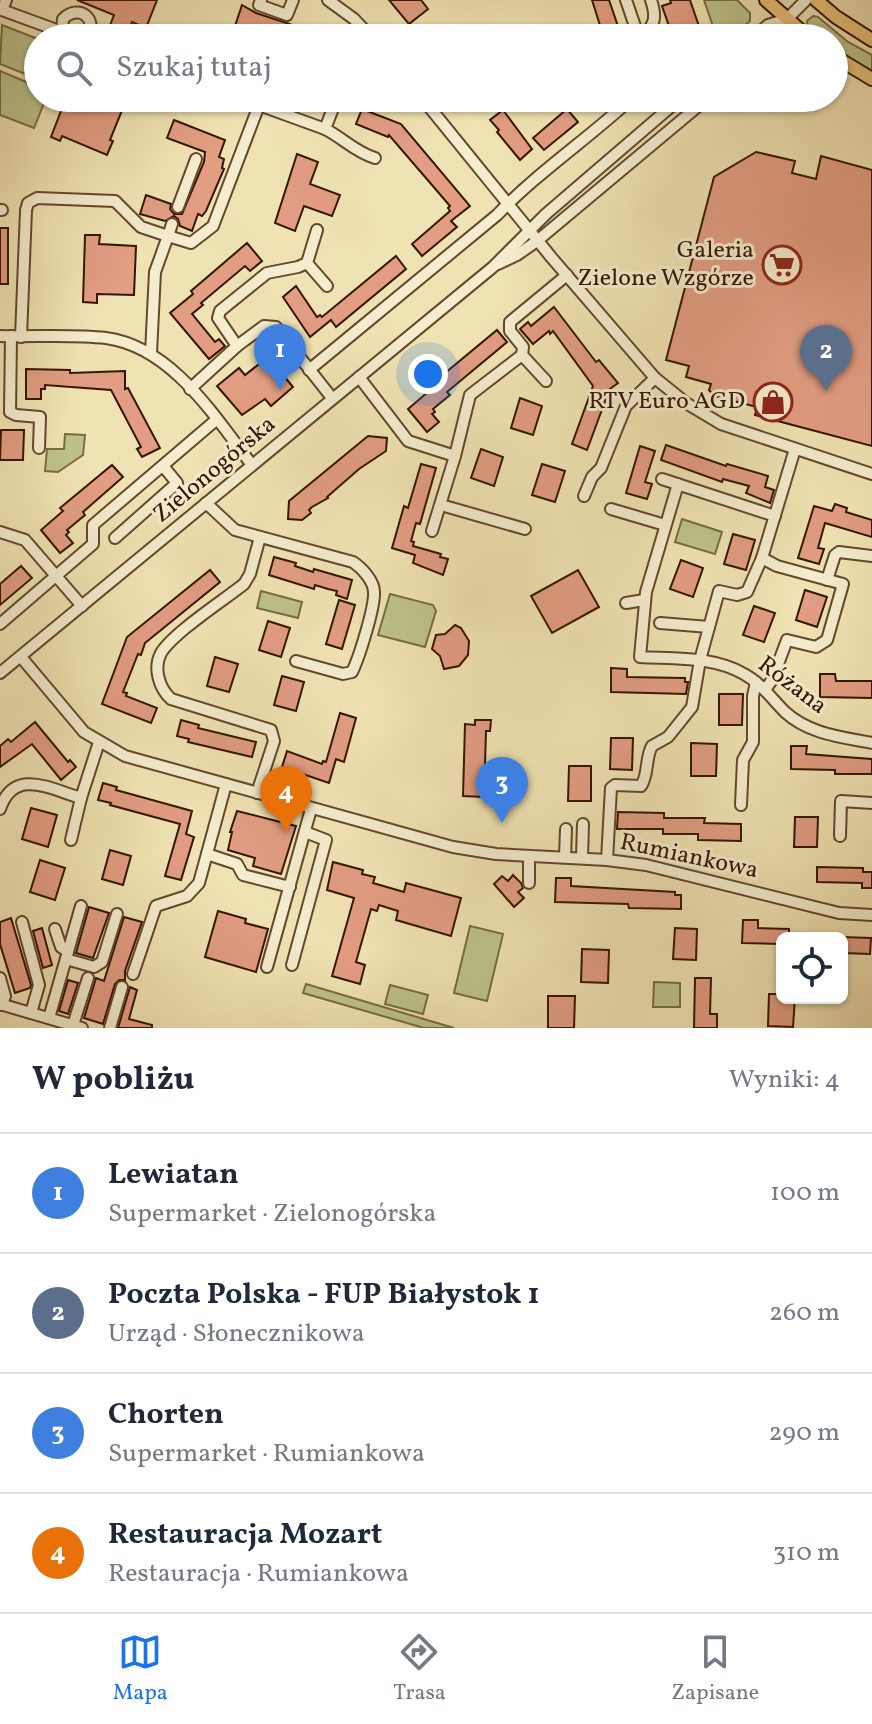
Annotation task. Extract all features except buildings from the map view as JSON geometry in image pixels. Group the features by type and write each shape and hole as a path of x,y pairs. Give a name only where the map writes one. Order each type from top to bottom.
{"main road":[{"path":"766,0 793,24"},
{"path":"816,0 847,24"},
{"path":"848,25 872,40"},
{"path":"848,64 872,79"}],"street":[{"path":"6,0 2,10 37,24"},
{"path":"261,0 259,5 287,15 293,0"},
{"path":"328,0 359,24"},
{"path":"626,0 635,24"},
{"path":"651,0 655,14 653,24"},
{"path":"785,24 806,0"},
{"path":"63,24 63,19 68,14 81,12 91,24"},
{"path":"771,24 787,19"},
{"path":"39,448 40,417 5,412 26,210 32,200 115,201 141,227 191,243 213,226 253,112"},
{"path":"282,112 325,129 343,138 356,152 375,158"},
{"path":"325,129 332,112"},
{"path":"433,112 537,241 655,378 686,403 721,424 871,473"},
{"path":"309,370 617,112"},
{"name":"Zielonogórska","path":"0,673 493,267 529,229 664,112"},
{"name":"Zielonogórska","path":"493,267 537,241 691,112"},
{"path":"645,128 650,147"},
{"path":"178,207 196,159"},
{"path":"151,353 155,272 172,224"},
{"path":"237,346 219,321 220,311 267,273 307,263 317,230"},
{"path":"307,263 327,286"},
{"path":"432,531 470,395 522,355 523,347 510,331 510,322 567,275"},
{"path":"190,389 237,346 264,326 273,326 332,398"},
{"path":"11,336 103,338 151,353 174,370 252,465"},
{"path":"522,355 546,381"},
{"path":"359,377 408,441 455,456"},
{"path":"584,496 592,477 601,468 626,406 655,378"},
{"path":"0,624 93,544 93,525 216,420"},
{"path":"607,860 611,788 615,785 637,788 644,783 652,746 668,737 692,707 700,660 719,591 737,595 747,592 762,558 795,449"},
{"path":"115,538 177,483 163,466"},
{"path":"662,479 775,516"},
{"path":"626,603 644,600 678,484"},
{"path":"206,503 235,530 353,562 373,586 374,600 352,672 343,674 296,661"},
{"path":"441,505 525,529"},
{"path":"611,509 665,525"},
{"path":"0,532 25,540 82,606"},
{"path":"257,793 274,741 271,730 171,699 158,677 158,663 163,650 247,580 260,537"},
{"path":"827,580 835,555 839,552 845,550 872,556"},
{"path":"741,805 743,760 753,742 753,696 760,686 772,680 787,640 816,647 827,640 843,584 777,566 762,558"},
{"name":"Różana","path":"644,600 640,657 700,660 733,669 760,686 788,714 812,730 872,743"},
{"path":"660,623 709,627"},
{"name":"Rumiankowa","path":"21,657 84,732 125,756 453,847 646,865 839,913 872,915"},
{"path":"71,840 99,742"},
{"path":"0,809 3,799 14,787 27,782 81,798"},
{"path":"133,974 156,906 187,896 199,883 226,784"},
{"path":"840,836 841,801 872,803"},
{"path":"267,967 311,809"},
{"path":"582,858 583,824"},
{"path":"565,857 566,829"},
{"path":"292,965 326,840 305,832"},
{"path":"207,854 237,864 243,875 290,887"},
{"path":"529,856 529,883"},
{"path":"49,1018 81,906"},
{"path":"55,929 67,955 94,967 102,962 117,914"},
{"path":"22,922 39,985 31,1013"},
{"path":"0,978 5,996 1,1005 78,1027 88,978"},
{"path":"110,1028 122,987"}],"green space":[{"path":"704,0 737,0 750,13 750,21 746,24 712,24"},
{"path":"813,16 826,24 807,24"},
{"path":"2,25 24,34 24,73 0,64"},
{"path":"848,42 872,55 872,74 848,59"},
{"path":"0,71 24,81 24,112 40,112 34,128 0,115"},
{"path":"65,434 85,435 83,455 58,472 45,471 47,449 64,449"},
{"path":"682,519 722,532 715,554 675,542"},
{"path":"261,591 302,602 298,618 257,608"},
{"path":"390,594 433,605 436,611 425,647 378,635"},
{"path":"470,926 503,934 487,1001 454,993"},
{"path":"654,982 680,983 680,1007 653,1007"},
{"path":"306,984 454,1028 424,1028 303,993"},
{"path":"390,985 428,995 423,1014 385,1004"}],"place":[{"name":"Galeria Zielone Wzgórze","path":"782,265"},
{"name":"Lewiatan","path":"280,390"},
{"name":"Poczta Polska - FUP Białystok 1","path":"826,391"},
{"name":"RTV Euro AGD","path":"773,402"},
{"name":"Chorten","path":"502,823"},
{"name":"Restauracja Mozart","path":"286,832"}]}
